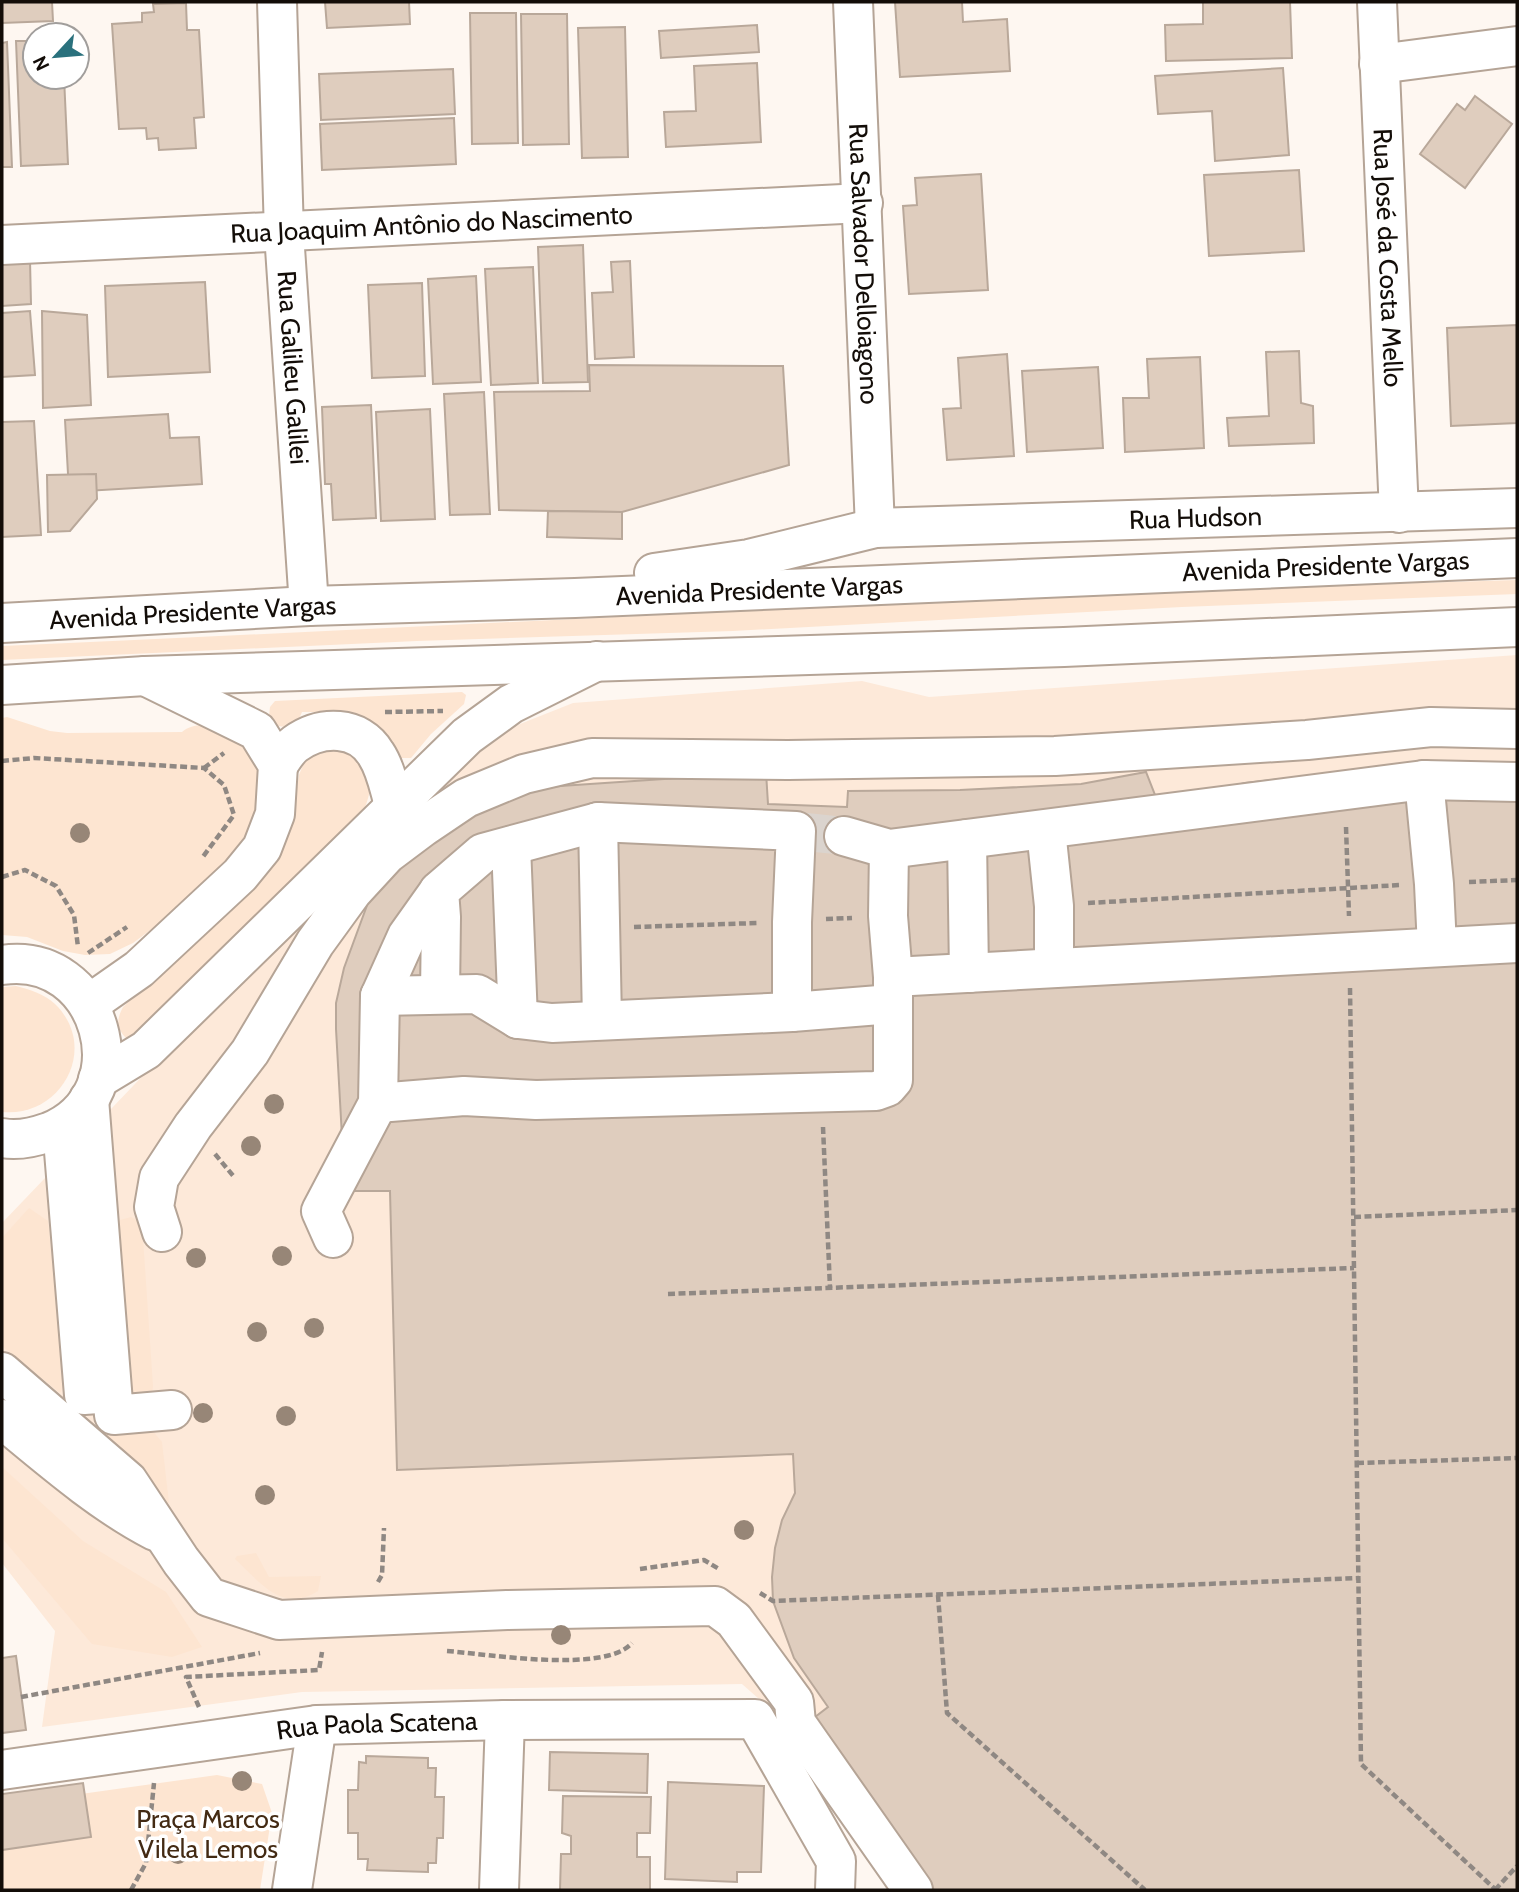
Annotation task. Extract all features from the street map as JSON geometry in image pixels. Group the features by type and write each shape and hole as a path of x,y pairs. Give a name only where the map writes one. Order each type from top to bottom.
{"street":[{"name":"Rua Galileu Galilei","path":"277,2 284,233 309,606"},
{"name":"Rua Salvador Delloiagono","path":"853,2 875,528"},
{"name":"Rua José da Costa Mello","path":"1377,2 1399,513"},
{"path":"1379,64 1517,46"},
{"name":"Rua Joaquim Antônio do Nascimento","path":"2,245 863,203"},
{"name":"Rua Hudson","path":"575,598 627,577 749,559 875,528 1517,508"},
{"name":"Avenida Presidente Vargas","path":"2,623 309,606 575,598 1517,558"},
{"path":"2,685 145,676 1064,647 1517,627"},
{"path":"4,1148 62,1126 77,1114 94,1089 146,1050 467,736 511,704 597,661"},
{"path":"145,676 257,731 278,765"},
{"path":"162,1232 154,1207 159,1178 250,1052 315,943 352,892 387,854 423,827 466,798 524,774 592,758 788,760 1055,756 1307,740 1431,727 1517,729"},
{"path":"89,1004 139,969 240,875 262,848 275,814 278,765 294,744 313,734 330,730 347,731 363,738 375,751 383,767 394,805"},
{"path":"844,836 889,849 1424,779 1517,782"},
{"path":"1424,779 1437,947"},
{"path":"598,822 602,1020"},
{"path":"333,1238 321,1211 377,1103 380,996 407,936 439,891 483,853 598,822 796,831 792,1012"},
{"path":"1046,830 1054,905 1054,968"},
{"path":"967,839 969,973"},
{"path":"512,846 518,1019"},
{"path":"377,1103 464,1096 536,1100 876,1091 887,1087 893,1080 893,991 888,916 889,849"},
{"path":"439,891 440,994"},
{"path":"380,996 477,994 518,1019 552,1023 792,1012 969,973 1517,943"},
{"path":"2,965 16,963 45,968 70,982 89,1004 100,1028 103,1054 94,1089 114,1415 172,1410"},
{"path":"62,1126 84,1395 112,1392"},
{"path":"2,1372 128,1481 209,1597 279,1620 507,1610 715,1606 734,1620 794,1702 796,1723 913,1890"},
{"path":"2,1398 120,1492 169,1537"},
{"path":"2,1419 134,1520 169,1537"},
{"path":"2,1445 71,1500 169,1537"},
{"name":"Rua Paola Scatena","path":"2,1770 317,1725 505,1720 755,1719 836,1875"},
{"path":"499,1890 505,1720"},
{"path":"292,1890 317,1725"}],"path":[{"path":"2,761 34,758 204,768 224,785 234,815 195,867"},
{"path":"1344,790 1350,952 1361,1764 1496,1890 1517,1866"},
{"path":"2,877 25,870 56,886 74,915 79,959 137,921"},
{"path":"212,1150 235,1178"},
{"path":"1354,1217 1517,1210"},
{"path":"668,1294 1354,1268"},
{"path":"1357,1462 1517,1458"},
{"path":"773,1601 1359,1578"},
{"path":"938,1595 947,1713 1145,1890"},
{"path":"213,1740 186,1677 319,1670 323,1645"},
{"path":"131,1890 146,1863 158,1748"}],"shaded area":[{"path":"1517,655 1517,1890 896,1890 759,1699 742,1684 302,1692 42,1727 55,1631 2,1563 2,1223 176,1041 450,774 515,726 573,703 862,681 929,697"}],"green space":[{"path":"1517,580 1517,594 1182,607 733,631 417,641 2,660 2,646 949,601"},
{"path":"462,692 466,695 464,704 431,734 411,758 398,758 366,727 347,716 302,712 295,728 277,726 269,715 270,707 275,701"},
{"path":"7,717 50,731 67,733 182,732 202,725 240,734 257,769 261,795 240,855 160,923 133,943 110,954 85,955 63,951 27,937 2,935 2,718"},
{"path":"353,748 369,778 370,791 364,810 135,1036 127,1039 118,1024 123,1007 259,878 295,800 299,775 305,760 314,750"},
{"path":"16,986 37,993 55,1004 68,1022 74,1040 74,1059 68,1077 57,1092 42,1104 23,1111 2,1112 2,987"},
{"path":"29,1208 48,1221 65,1384 60,1393 2,1346 2,1238"},
{"path":"131,1217 142,1223 153,1386 152,1394 129,1399 116,1226 120,1220"},
{"path":"102,1429 151,1429 162,1442 169,1503 161,1503 103,1438"},
{"path":"2,1467 83,1541 166,1592 202,1647 172,1657 92,1644 2,1538"},
{"path":"256,1553 269,1577 321,1576 318,1591 293,1599 272,1592 235,1559 237,1556"},
{"name":"Praça Marcos Vilela Lemos","path":"217,1775 262,1784 272,1813 260,1890 2,1890 2,1805"}],"building":[{"path":"2,2 52,2 53,21 2,23"},
{"path":"325,2 409,2 410,24 327,28"},
{"path":"895,2 962,2 963,22 1007,19 1010,71 900,77"},
{"path":"1203,2 1290,2 1292,58 1166,61 1165,25 1203,24"},
{"path":"186,3 187,30 199,30 204,117 194,118 196,148 159,150 158,138 147,139 146,128 119,129 112,24 142,22 142,13 154,12 153,4"},
{"path":"470,13 516,13 518,143 472,144"},
{"path":"521,14 567,14 569,144 523,145"},
{"path":"757,25 759,52 661,58 659,31"},
{"path":"625,27 628,157 582,158 578,28"},
{"path":"16,41 21,41 21,91 65,91 68,164 21,166"},
{"path":"7,42 12,167 2,167 2,43"},
{"path":"757,63 761,142 666,147 664,112 696,111 694,66"},
{"path":"1283,68 1289,155 1215,161 1212,111 1158,114 1155,76"},
{"path":"453,69 455,114 321,120 319,74"},
{"path":"1475,96 1512,124 1465,188 1420,154 1457,104 1465,110"},
{"path":"454,118 456,164 322,170 320,124"},
{"path":"1299,170 1304,251 1209,256 1204,175"},
{"path":"981,174 988,290 909,294 903,206 917,205 915,178"},
{"path":"583,245 588,382 543,383 538,247"},
{"path":"2,260 30,260 31,304 2,306"},
{"path":"630,261 634,357 595,359 592,293 613,292 611,262"},
{"path":"533,267 538,383 491,385 485,269"},
{"path":"476,276 481,382 433,384 428,279"},
{"path":"205,282 210,372 108,377 105,286"},
{"path":"422,283 425,376 372,378 368,285"},
{"path":"30,311 35,375 2,377 2,313"},
{"path":"42,311 87,315 91,405 43,408"},
{"path":"1517,325 1517,423 1451,426 1447,328"},
{"path":"1299,351 1301,403 1313,406 1314,443 1229,446 1227,418 1269,416 1266,352"},
{"path":"1007,354 1014,456 947,460 943,409 961,408 958,358"},
{"path":"1200,357 1204,448 1125,452 1123,398 1149,398 1147,359"},
{"path":"589,365 783,366 789,465 622,512 499,510 494,392 590,391"},
{"path":"1098,367 1103,448 1027,452 1022,371"},
{"path":"484,392 490,514 450,515 444,394"},
{"path":"371,405 376,518 333,520 331,484 325,484 322,407"},
{"path":"430,409 435,519 381,521 376,412"},
{"path":"168,414 170,438 199,437 202,484 69,492 65,420"},
{"path":"34,421 41,535 2,537 2,422"},
{"path":"96,474 97,499 70,531 48,532 47,475"},
{"path":"548,511 622,512 622,539 547,537"},
{"path":"766,772 768,804 847,807 848,791 960,790 1081,784 1146,772 1159,805 1245,783 1329,774 1517,794 1517,1890 934,1890 806,1724 828,1707 794,1658 773,1601 775,1548 782,1520 795,1493 793,1454 397,1470 390,1191 345,1191 336,1029 336,1003 344,968 369,900 416,844 516,789"},
{"path":"16,1656 26,1730 2,1733 2,1658"},
{"path":"550,1752 648,1754 647,1793 549,1790"},
{"path":"366,1756 428,1758 428,1768 436,1768 435,1797 444,1797 443,1838 437,1838 436,1863 428,1863 428,1872 367,1870 368,1859 358,1859 358,1833 348,1833 348,1790 358,1790 359,1762 366,1763"},
{"path":"668,1782 764,1786 761,1872 737,1872 737,1882 665,1879"},
{"path":"83,1783 91,1837 2,1850 2,1794"},
{"path":"563,1796 651,1797 650,1833 637,1833 637,1857 650,1857 650,1890 560,1890 561,1854 571,1854 571,1836 562,1833"}],"tunnel":[{"path":"796,831 844,836"}]}
